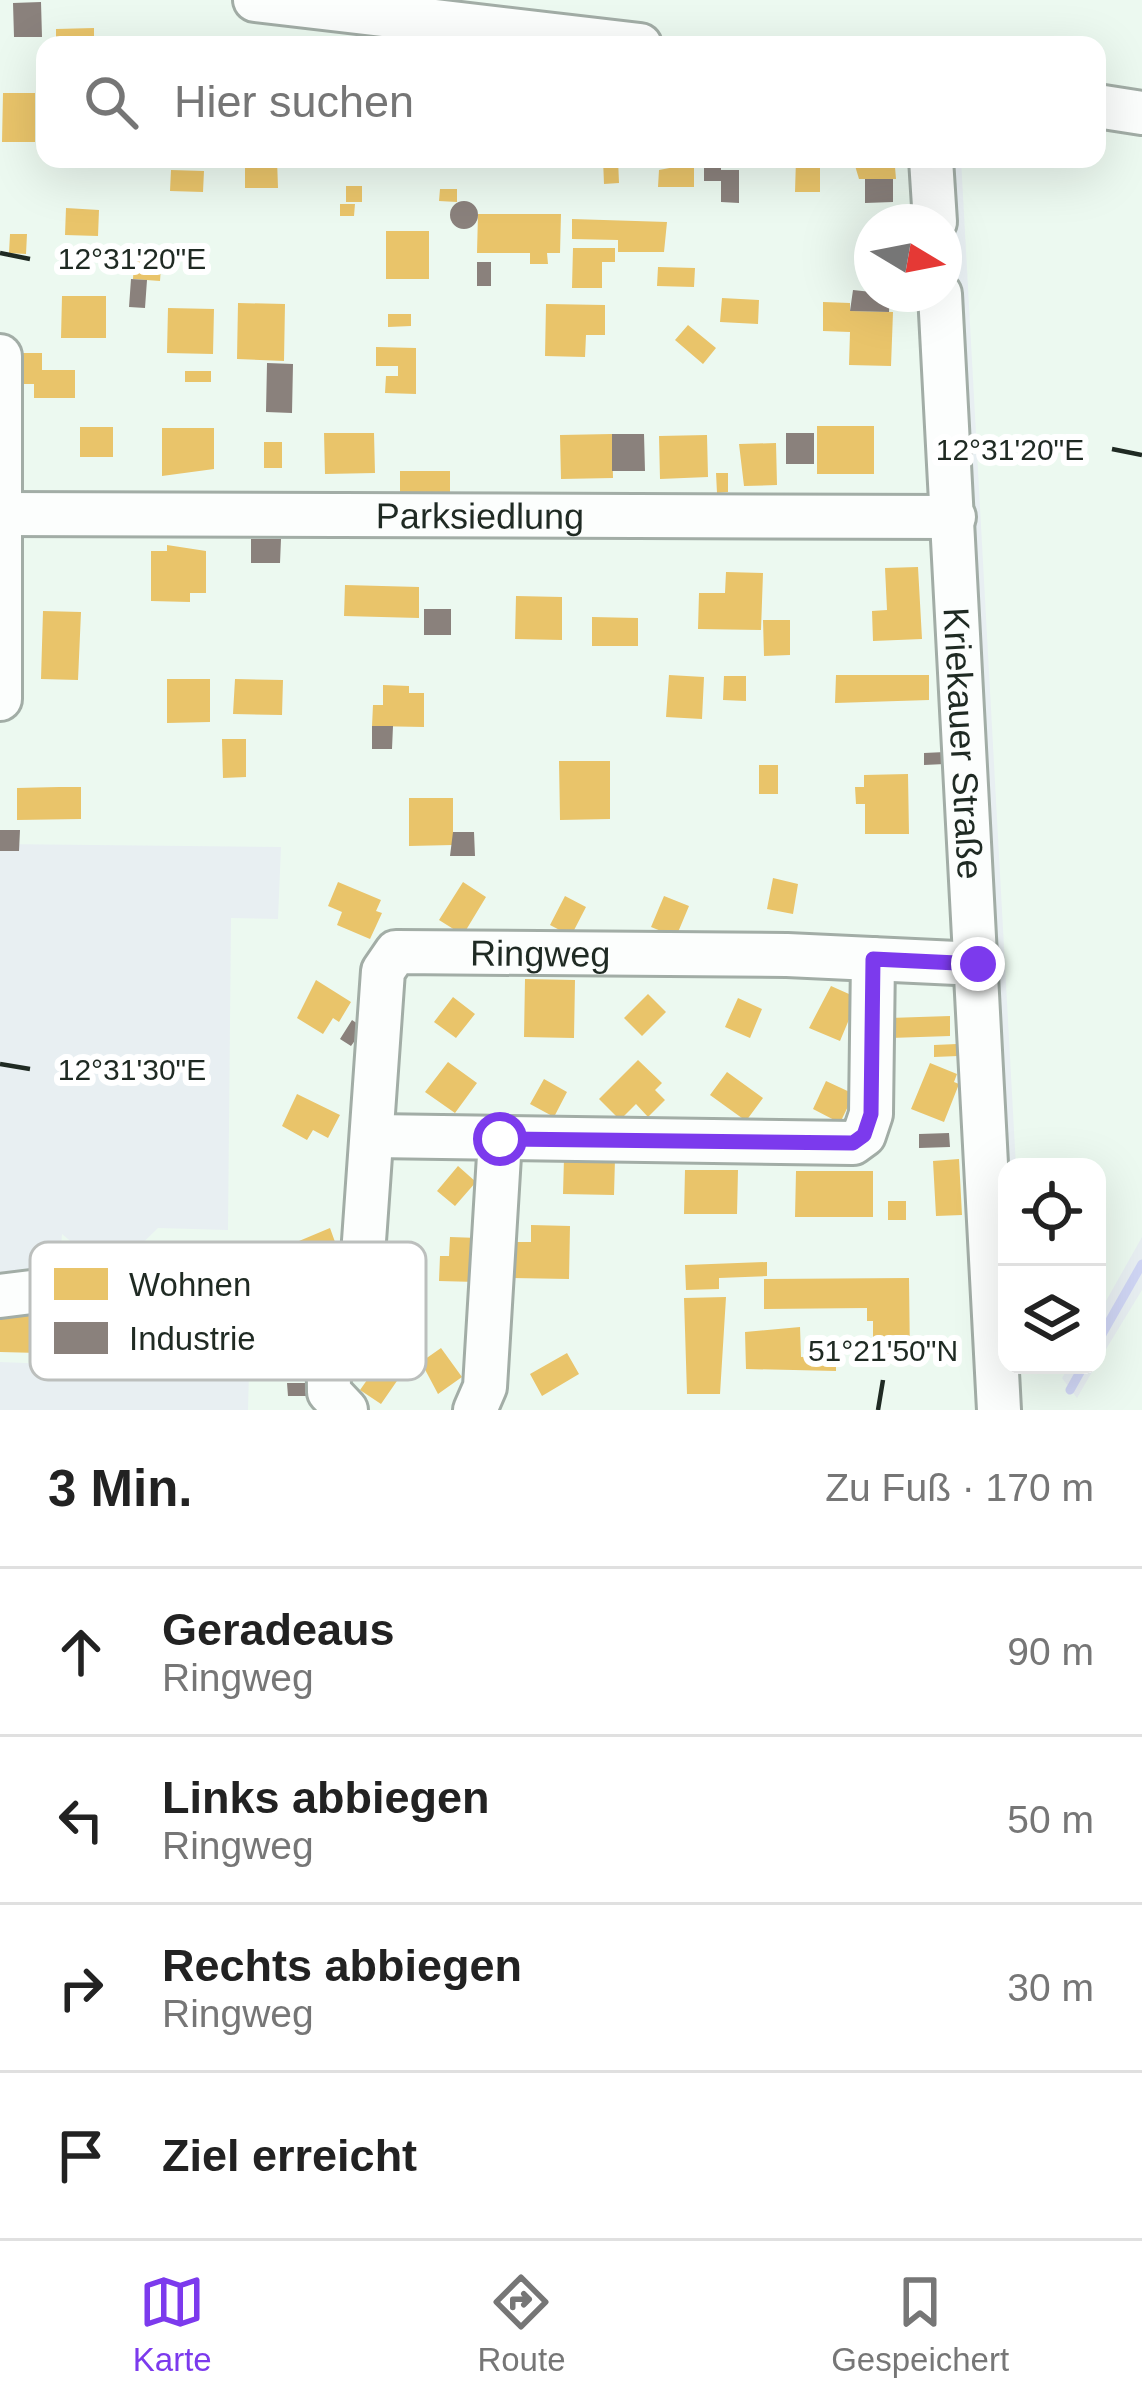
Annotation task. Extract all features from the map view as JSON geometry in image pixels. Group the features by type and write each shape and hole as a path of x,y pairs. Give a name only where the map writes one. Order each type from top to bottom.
{"street":[{"path":"255,0 563,36"},
{"path":"1106,107 1142,113"},
{"path":"932,168 934,204"},
{"name":"Kriekauer Straße","path":"941,312 999,1410"},
{"path":"0,356 0,699"},
{"name":"Parksiedlung","path":"2,514 954,518"},
{"name":"Ringweg","path":"364,1242 383,971 396,952 978,964"},
{"path":"374,1136 853,1143 864,1135 871,1114 873,959"},
{"path":"475,1410 485,1387 500,1139"},
{"path":"0,1295 30,1292"},
{"name":"Ringweg","path":"329,1380 329,1392 346,1410"}],"shaded area":[{"path":"943,168 961,168 1016,1158 1006,1158 989,963 951,312 962,312 962,204 945,204"},
{"path":"0,844 281,847 278,919 231,918 228,1230 158,1228 144,1242 72,1242 62,1234 61,1242 30,1242 30,1278 0,1282"},
{"path":"1142,1237 1142,1290 1106,1349 1106,1301"},
{"path":"0,1362 30,1363 30,1380 249,1380 248,1410 0,1410"},
{"path":"1064,1374 1091,1374 1077,1398 1062,1378"}],"building: Wohnen":[{"path":"94,28 94,36 56,36 56,29"},
{"path":"3,93 35,93 35,142 2,142"},
{"path":"245,168 277,168 278,188 245,188"},
{"path":"603,168 618,168 619,183 604,184"},
{"path":"694,168 694,187 658,187 659,170"},
{"path":"796,168 820,168 820,192 795,192"},
{"path":"856,168 895,168 896,179 859,179"},
{"path":"171,170 204,171 203,192 170,191"},
{"path":"346,186 362,186 362,202 346,202"},
{"path":"440,189 457,189 457,202 439,201"},
{"path":"340,204 355,204 354,216 340,216"},
{"path":"66,208 99,210 98,236 65,235"},
{"path":"478,214 561,214 560,253 547,253 548,264 530,264 530,253 477,253"},
{"path":"572,219 667,222 664,252 618,252 618,240 572,239"},
{"path":"386,231 429,231 429,279 386,279"},
{"path":"10,234 27,234 26,254 9,253"},
{"path":"573,248 615,248 615,262 602,262 602,288 572,288"},
{"path":"135,250 162,252 160,281 133,279"},
{"path":"658,267 695,268 694,287 657,286"},
{"path":"62,296 106,296 106,338 61,338"},
{"path":"722,298 759,300 758,324 720,322"},
{"path":"823,302 850,303 854,312 893,312 891,366 849,365 850,332 823,331"},
{"path":"238,303 285,304 284,361 237,359"},
{"path":"546,304 605,305 605,335 586,335 585,357 545,356"},
{"path":"168,308 214,309 213,354 167,353"},
{"path":"388,314 411,314 411,326 388,327"},
{"path":"688,325 716,348 703,364 675,340"},
{"path":"376,347 416,348 416,394 385,393 386,376 398,376 398,366 376,366"},
{"path":"21,353 42,353 42,370 75,370 75,398 34,398 34,384 20,384"},
{"path":"185,371 211,371 211,382 185,382"},
{"path":"817,426 874,426 874,474 817,474"},
{"path":"80,427 113,427 113,457 80,457"},
{"path":"162,428 214,428 214,469 162,476"},
{"path":"324,433 374,433 375,473 325,474"},
{"path":"612,434 613,478 561,479 560,435"},
{"path":"707,435 708,477 660,479 659,436"},
{"path":"264,442 282,442 282,468 264,468"},
{"path":"776,443 777,485 744,486 739,444"},
{"path":"400,471 450,471 450,495 400,495"},
{"path":"716,473 728,473 728,492 717,493"},
{"path":"167,545 206,551 206,593 190,593 190,602 151,601 151,551 167,551"},
{"path":"918,567 922,639 873,641 872,611 887,610 885,568"},
{"path":"726,572 763,573 761,630 698,629 699,593 725,593"},
{"path":"345,585 419,587 419,618 344,616"},
{"path":"516,596 562,597 562,640 515,639"},
{"path":"43,611 81,612 78,680 41,679"},
{"path":"592,617 638,618 638,646 592,646"},
{"path":"763,620 790,620 790,655 764,656"},
{"path":"669,675 704,677 702,719 666,717"},
{"path":"836,675 929,675 929,700 835,703"},
{"path":"724,676 746,676 746,701 723,700"},
{"path":"167,679 210,679 210,722 167,723"},
{"path":"235,679 283,680 282,715 233,714"},
{"path":"383,685 409,686 409,693 424,693 424,727 372,726 373,705 383,705"},
{"path":"222,739 246,739 246,777 223,778"},
{"path":"559,761 610,761 610,819 560,820"},
{"path":"759,765 778,765 778,794 759,794"},
{"path":"908,774 909,834 865,834 865,804 856,804 855,787 864,787 864,775"},
{"path":"81,787 81,819 17,820 17,788"},
{"path":"409,798 453,798 453,845 409,846"},
{"path":"773,878 798,884 793,914 767,909"},
{"path":"338,882 381,900 376,911 382,913 370,939 337,925 342,912 328,906"},
{"path":"463,882 486,897 463,935 439,920"},
{"path":"565,896 586,907 571,936 550,925"},
{"path":"664,896 689,906 676,937 651,927"},
{"path":"525,979 575,980 574,1038 524,1037"},
{"path":"316,980 351,1002 339,1022 333,1018 323,1034 297,1018"},
{"path":"831,986 858,998 840,1041 809,1028"},
{"path":"648,994 666,1012 642,1036 624,1018"},
{"path":"453,997 475,1014 456,1038 434,1022"},
{"path":"738,998 762,1009 750,1038 725,1027"},
{"path":"950,1016 950,1036 890,1038 889,1018"},
{"path":"957,1044 958,1056 934,1057 934,1045"},
{"path":"638,1060 662,1083 655,1090 665,1100 648,1117 636,1104 620,1120 599,1099"},
{"path":"448,1062 477,1083 455,1113 425,1092"},
{"path":"930,1063 957,1074 954,1082 959,1084 944,1122 911,1109"},
{"path":"727,1072 763,1098 746,1121 710,1095"},
{"path":"544,1079 567,1092 554,1117 530,1104"},
{"path":"826,1081 854,1094 840,1123 813,1109"},
{"path":"297,1094 340,1115 328,1138 313,1130 307,1140 282,1126"},
{"path":"564,1158 615,1159 614,1195 563,1194"},
{"path":"959,1159 962,1215 936,1216 933,1161"},
{"path":"458,1166 476,1182 455,1206 437,1191"},
{"path":"685,1170 738,1170 737,1214 684,1214"},
{"path":"796,1171 873,1171 873,1217 795,1217"},
{"path":"888,1201 906,1201 906,1220 888,1220"},
{"path":"531,1225 570,1226 569,1279 512,1278 512,1242 531,1242"},
{"path":"330,1228 335,1242 299,1242"},
{"path":"450,1237 479,1238 477,1282 439,1281 440,1256 449,1256"},
{"path":"767,1262 767,1276 719,1278 719,1289 686,1290 685,1265"},
{"path":"909,1278 910,1361 873,1361 873,1321 867,1321 867,1308 764,1309 764,1279"},
{"path":"726,1297 720,1394 687,1394 684,1298"},
{"path":"0,1314 30,1315 30,1353 0,1352"},
{"path":"800,1327 801,1357 836,1356 836,1371 746,1369 745,1332"},
{"path":"441,1348 462,1377 438,1394 426,1371 426,1358"},
{"path":"567,1353 579,1374 542,1396 530,1374"},
{"path":"367,1380 398,1380 381,1404 360,1390"}],"building: Industrie":[{"path":"41,2 42,36 14,37 13,3"},
{"path":"704,168 739,170 739,203 721,202 721,181 704,181"},
{"path":"865,179 893,179 893,202 865,203"},
{"path":"464,201 474,205 478,215 474,225 464,229 454,225 450,215 454,205"},
{"path":"477,262 491,262 491,286 477,286"},
{"path":"131,279 147,280 145,308 129,307"},
{"path":"267,363 293,364 292,413 266,412"},
{"path":"786,433 814,433 814,464 786,464"},
{"path":"612,434 644,434 645,471 612,471"},
{"path":"251,539 281,539 280,563 251,563"},
{"path":"424,609 451,609 451,635 424,635"},
{"path":"372,726 393,726 392,749 372,749"},
{"path":"945,752 945,764 924,765 924,753"},
{"path":"0,830 20,830 19,851 0,851"},
{"path":"453,832 474,832 475,856 450,856"},
{"path":"352,1020 364,1028 351,1046 340,1039"},
{"path":"949,1133 950,1147 919,1148 919,1134"},
{"path":"287,1383 308,1383 309,1396 288,1396"}],"waterway":[{"path":"1106,1327 1142,1264"},
{"path":"1070,1390 1079,1374"}],"route":[{"path":"500,1139 853,1143 864,1135 871,1114 873,959 978,964"}]}
